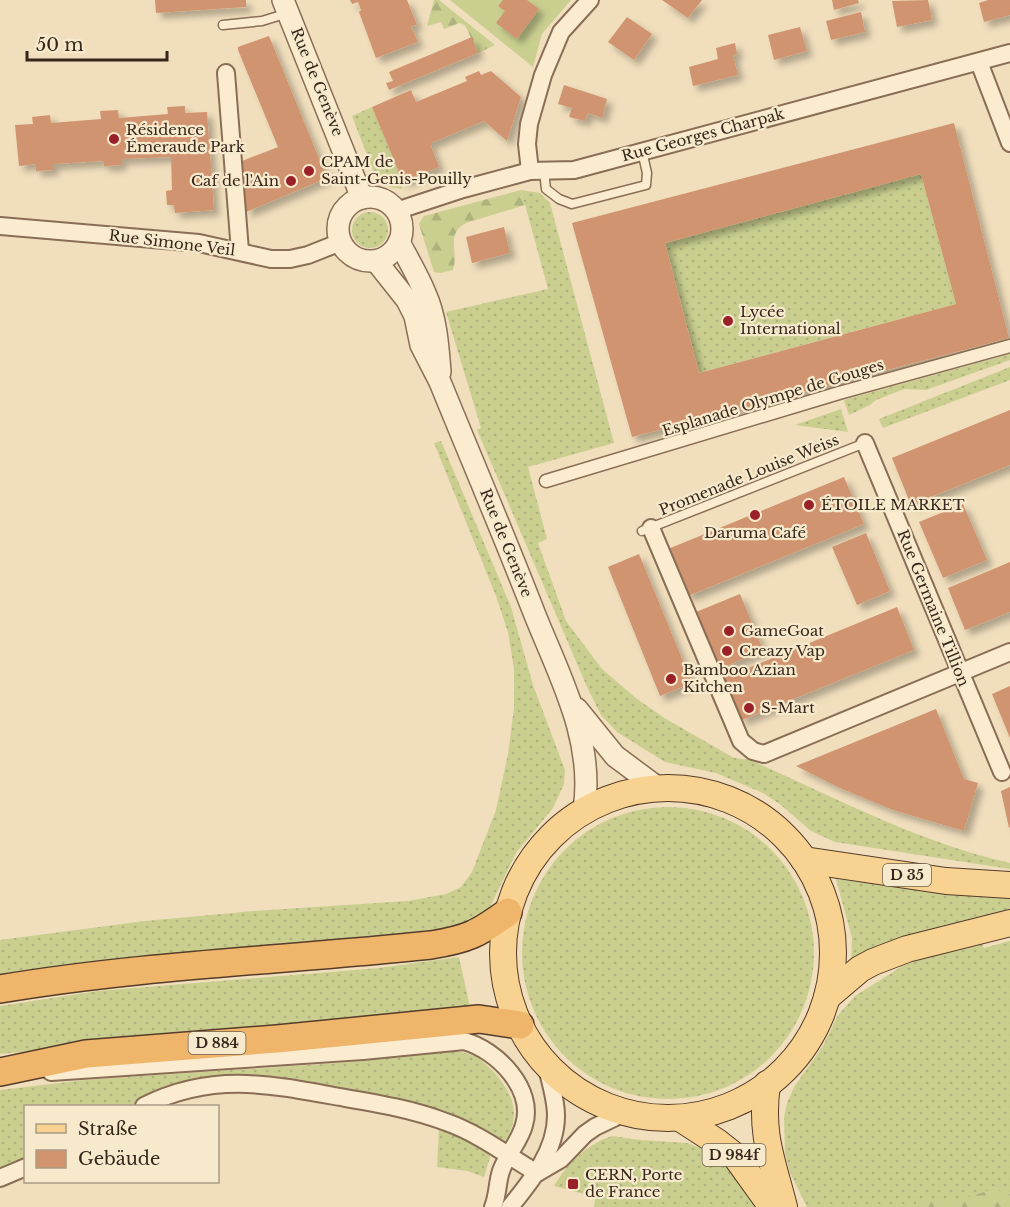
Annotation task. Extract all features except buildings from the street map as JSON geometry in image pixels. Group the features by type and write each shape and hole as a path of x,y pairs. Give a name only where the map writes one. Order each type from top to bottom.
{"highway":[{"path":"0,988 137,970 431,945 463,940 508,912"},
{"name":"D 884","path":"0,1074 86,1054 278,1039 479,1019 520,1025"}],"main road":[{"path":"658,788 701,791 750,811 777,829 804,860 822,893 832,928 833,962 827,997 820,1017 794,1059 752,1095 721,1109 680,1118 626,1112 584,1094 563,1078 544,1060 520,1025 509,995 504,967 504,929 508,912 519,881 550,837 584,810 621,794 640,789 658,788"},
{"name":"D 35","path":"804,860 946,881 1010,885"},
{"path":"827,997 860,969 873,962 907,950 1010,922"},
{"name":"D 984f","path":"767,1084 764,1107 766,1140 784,1207"},
{"name":"D 984f","path":"680,1118 736,1157 772,1207"}],"street":[{"path":"537,171 527,144 529,124 543,75 561,32 590,0"},
{"name":"Rue de Genève","path":"286,6 362,198"},
{"name":"Rue Georges Charpak","path":"396,211 463,189 537,171 574,170 1010,53"},
{"path":"979,62 1010,143"},
{"path":"226,73 240,251"},
{"path":"362,198 381,200 396,211 402,226 399,242 390,254 376,261 368,261 349,254 339,234 340,219 348,206 362,198"},
{"name":"Rue Simone Veil","path":"0,226 199,243 272,259 290,259 308,255 341,242"},
{"name":"Rue de Genève","path":"399,242 431,309 437,341 440,382"},
{"name":"Rue de Genève","path":"376,261 407,300 414,316 421,345 440,382 573,704 585,768 584,810"},
{"name":"Esplanade Olympe de Gouges","path":"546,481 839,393 1010,346"},
{"name":"Rue Germaine Tillion","path":"865,443 960,672 1006,770"},
{"path":"647,530 741,741 753,751 764,754 1010,652"},
{"name":"Rue de Genève","path":"573,704 615,756 658,788"},
{"path":"0,1074 363,1051 464,1041 492,1054 517,1083 527,1105 520,1136 501,1170 493,1207"},
{"path":"510,1207 521,1199 537,1173 550,1143 556,1116 544,1060"},
{"path":"148,1105 159,1099 203,1086 248,1083 374,1102 447,1122 465,1130 537,1173"},
{"path":"537,1173 561,1159 585,1134 626,1112"},
{"path":"0,1178 24,1168"}],"lane":[{"path":"223,25 262,21 286,6"},
{"path":"537,171 546,189 559,199 572,204 646,185 647,173 642,151"},
{"name":"Promenade Louise Weiss","path":"647,530 865,443"}],"green space":[{"path":"434,0 439,0 495,45 478,53 465,25 459,23 444,29 441,22 427,26"},
{"path":"450,0 571,0 542,34 533,67"},
{"path":"372,107 403,182 402,189 389,187 375,176 352,116"},
{"path":"921,174 956,304 699,373 665,243"},
{"path":"521,190 540,193 550,203 614,443 528,467 547,539 538,543 566,621 602,669 637,699 666,719 734,758 750,760 845,804 943,844 1010,863 1010,869 835,842 811,831 763,793 716,773 665,762 617,732 601,715 477,430 481,428 446,312 548,289"},
{"path":"521,190 525,205 466,223 460,228 454,238 453,270 434,272 419,224 424,216"},
{"path":"370,212 382,218 388,230 382,242 370,248 358,242 352,230 358,218"},
{"path":"1010,354 1010,360 926,390 904,389 876,400 849,415 844,400"},
{"path":"1010,367 1010,380 883,428 879,419"},
{"path":"841,409 848,432 795,425"},
{"path":"441,441 511,607 533,685 565,770 564,784 553,808 516,853 489,909 476,924 339,941 116,959 0,975 0,940 145,921 408,901 446,894 461,887 472,872 496,810 508,754 514,708 514,669 508,632 496,596 434,443"},
{"path":"668,807 710,813 737,824 761,840 781,860 797,884 808,911 814,953 808,995 797,1022 781,1046 761,1066 737,1082 710,1093 668,1099 626,1093 599,1082 575,1066 555,1046 539,1022 528,995 522,953 528,911 539,884 555,860 575,840 599,824 626,813"},
{"path":"836,879 959,893 1010,894 1010,915 851,966 852,938"},
{"path":"980,940 984,948 1010,941 1010,1207 807,1207 790,1173 785,1154 784,1117 794,1087 823,1046 838,1015 855,996 904,965"},
{"path":"459,957 470,1007 0,1054 0,1006 98,991 379,968"},
{"path":"451,1050 475,1056 500,1079 510,1097 514,1115 509,1135 502,1145 497,1141 252,1076 192,1080 164,1089 132,1105 24,1105 24,1159 0,1171 0,1090 85,1080 353,1062"},
{"path":"439,1128 476,1144 491,1154 484,1177 467,1171 437,1167"},
{"path":"612,1136 687,1143 716,1150 759,1207 594,1207 595,1197 554,1186 579,1155 594,1144"},
{"path":"991,1189 1010,1192 1010,1207 914,1207 918,1201 955,1199 973,1196"}],"place":[{"name":"Résidence Émeraude Park","path":"114,139"},
{"name":"CPAM de Saint-Genis-Pouilly","path":"309,171"},
{"name":"Caf de l'Ain","path":"291,181"},
{"name":"Lycée International","path":"728,321"},
{"name":"ÉTOILE MARKET","path":"809,505"},
{"name":"Daruma Café","path":"755,515"},
{"name":"GameGoat","path":"729,631"},
{"name":"Creazy Vap","path":"727,651"},
{"name":"Bamboo Azian Kitchen","path":"671,679"},
{"name":"S-Mart","path":"749,708"},
{"name":"CERN, Porte de France","path":"573,1184"}]}
